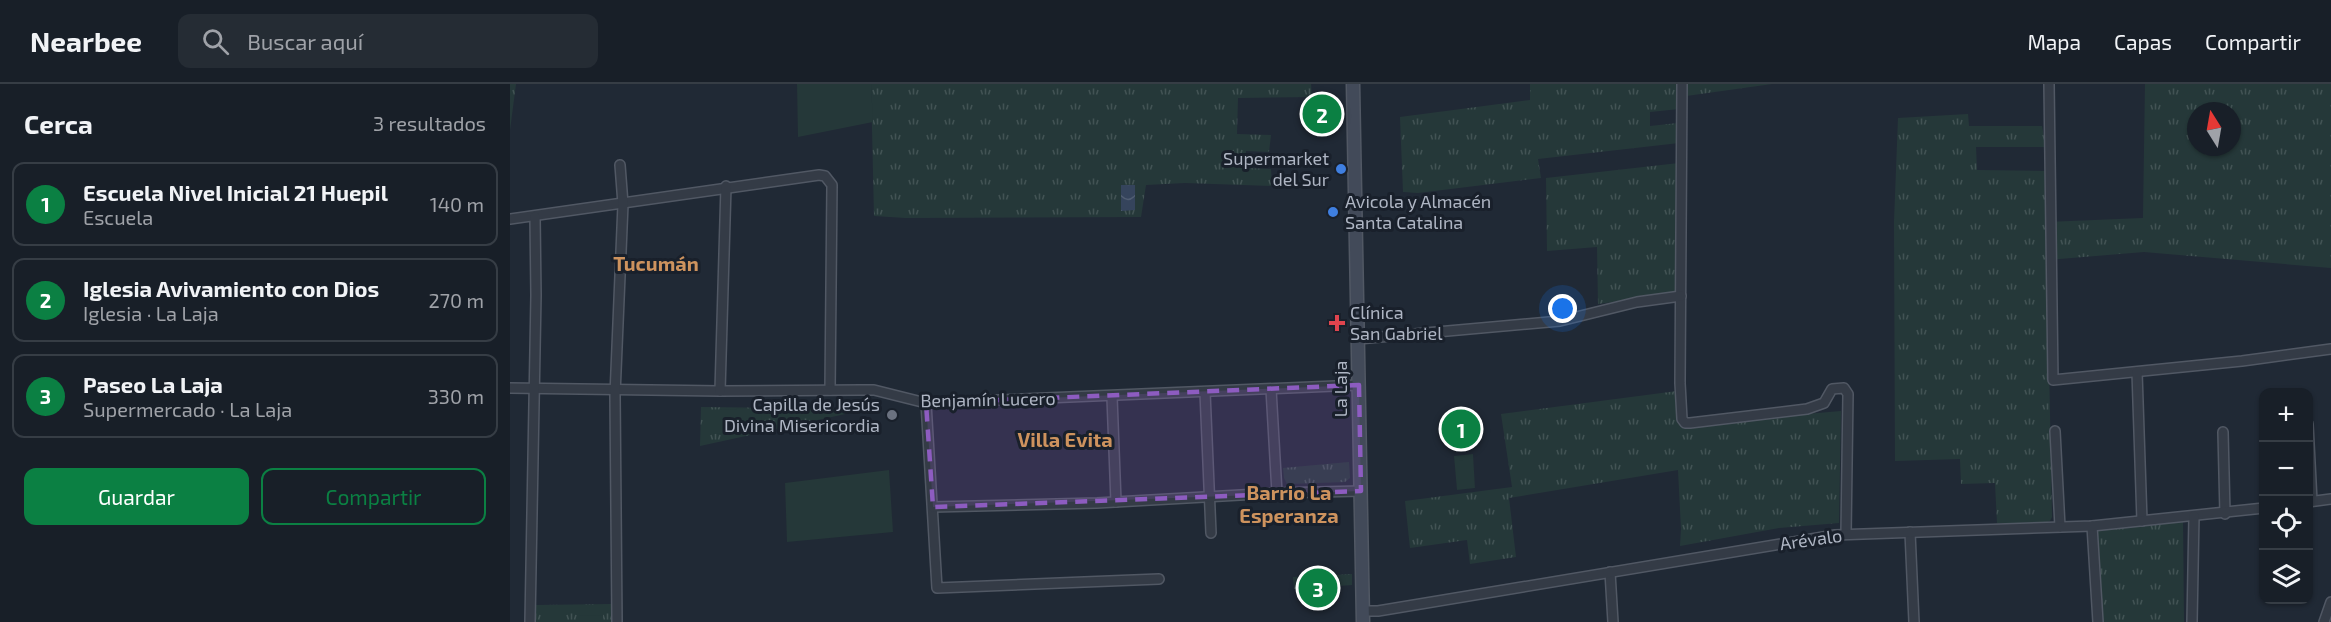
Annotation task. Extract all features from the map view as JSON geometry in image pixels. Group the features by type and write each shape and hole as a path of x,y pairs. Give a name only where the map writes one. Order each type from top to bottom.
{"main road":[{"name":"La Laja","path":"1353,84 1363,617"}],"street":[{"path":"1682,84 1680,382 1682,419 1685,423 1818,407 1824,403 1832,389 1844,388 1848,394 1846,534"},
{"path":"2049,84 2053,380 2331,349"},
{"path":"617,622 615,396 623,204 620,165"},
{"path":"510,219 623,204 726,186 819,175 830,180 832,185 830,390"},
{"path":"720,392 726,186"},
{"path":"530,622 536,217"},
{"path":"1358,339 1560,321 1637,302 1681,296"},
{"path":"2137,372 2142,521"},
{"name":"Benjamín Lucero","path":"510,388 615,396 874,390 926,403 1359,385"},
{"path":"1271,389 1277,493"},
{"path":"1205,392 1211,533"},
{"path":"1112,397 1116,502"},
{"path":"926,403 937,588 1159,579"},
{"path":"2055,431 2060,527"},
{"path":"2223,432 2225,514"},
{"path":"2308,442 2310,496"},
{"path":"933,507 1116,502 1361,491"},
{"path":"2313,502 2331,499"},
{"name":"Arévalo","path":"1363,617 1378,611 1846,534 2092,526 2259,509"},
{"path":"2192,622 2194,516"},
{"path":"2092,526 2098,622"},
{"path":"1910,532 1914,622"},
{"path":"1610,572 1613,622"},
{"path":"2324,622 2331,602"}],"highlighted area":[{"path":"1359,385 1361,491 933,507 926,403"}],"green space":[{"path":"510,84 516,84 510,130"},
{"path":"797,84 871,84 873,122 798,137"},
{"path":"871,84 1311,84 1312,97 1238,98 1237,134 1271,135 1269,152 1246,151 1245,168 1271,169 1272,186 1185,183 1146,185 1141,217 906,218 874,216"},
{"path":"1530,84 1772,84 1679,97 1679,109 1650,112 1650,126 1678,123 1679,143 1538,159 1541,178 1418,193 1403,192 1400,117 1530,100"},
{"path":"2145,84 2331,84 2331,268 2144,252 2047,260 2052,517 2050,521 2044,523 1997,523 1995,483 1961,484 1960,459 1895,461 1894,222 1898,118 1968,114 1969,126 2042,126 2046,147 1976,147 1977,170 2046,171 2047,222 2143,218"},
{"path":"1679,163 1679,293 1598,304 1597,247 1547,251 1546,178"},
{"path":"1677,391 1677,418 1680,425 1841,411 1839,523 1779,528 1680,546 1678,470 1509,498 1516,557 1470,564 1467,540 1410,548 1405,501 1512,487 1501,414"},
{"path":"701,407 868,409 700,446"},
{"path":"760,408 763,430 713,434 713,410"},
{"path":"1473,454 1475,488 1457,490 1454,456"},
{"path":"1349,462 1350,478 1345,482 1287,484 1284,478 1283,468"},
{"path":"889,470 893,532 787,542 785,483"},
{"path":"2183,522 2184,622 2103,622 2096,530"},
{"path":"1352,574 1352,585 1294,589 1293,577"},
{"path":"611,604 612,622 536,622 536,605"},
{"path":"603,615 603,622 579,622 579,616"}],"water":[{"path":"1121,185 1135,185 1135,210 1121,211"}],"place":[{"name":"Iglesia Avivamiento con Dios","path":"1322,114"},
{"name":"Supermarket del Sur","path":"1341,169"},
{"name":"Avicola y Almacén Santa Catalina","path":"1333,212"},
{"name":"Clínica San Gabriel","path":"1337,323"},
{"name":"Capilla de Jesús Divina Misericordia","path":"892,415"},
{"name":"Escuela Nivel Inicial 21 Huepil","path":"1461,429"},
{"name":"Paseo La Laja","path":"1318,588"}],"district":[{"name":"Tucumán","path":"656,264"},
{"name":"Villa Evita","path":"1065,440"},
{"name":"Barrio La Esperanza","path":"1289,504"}]}
